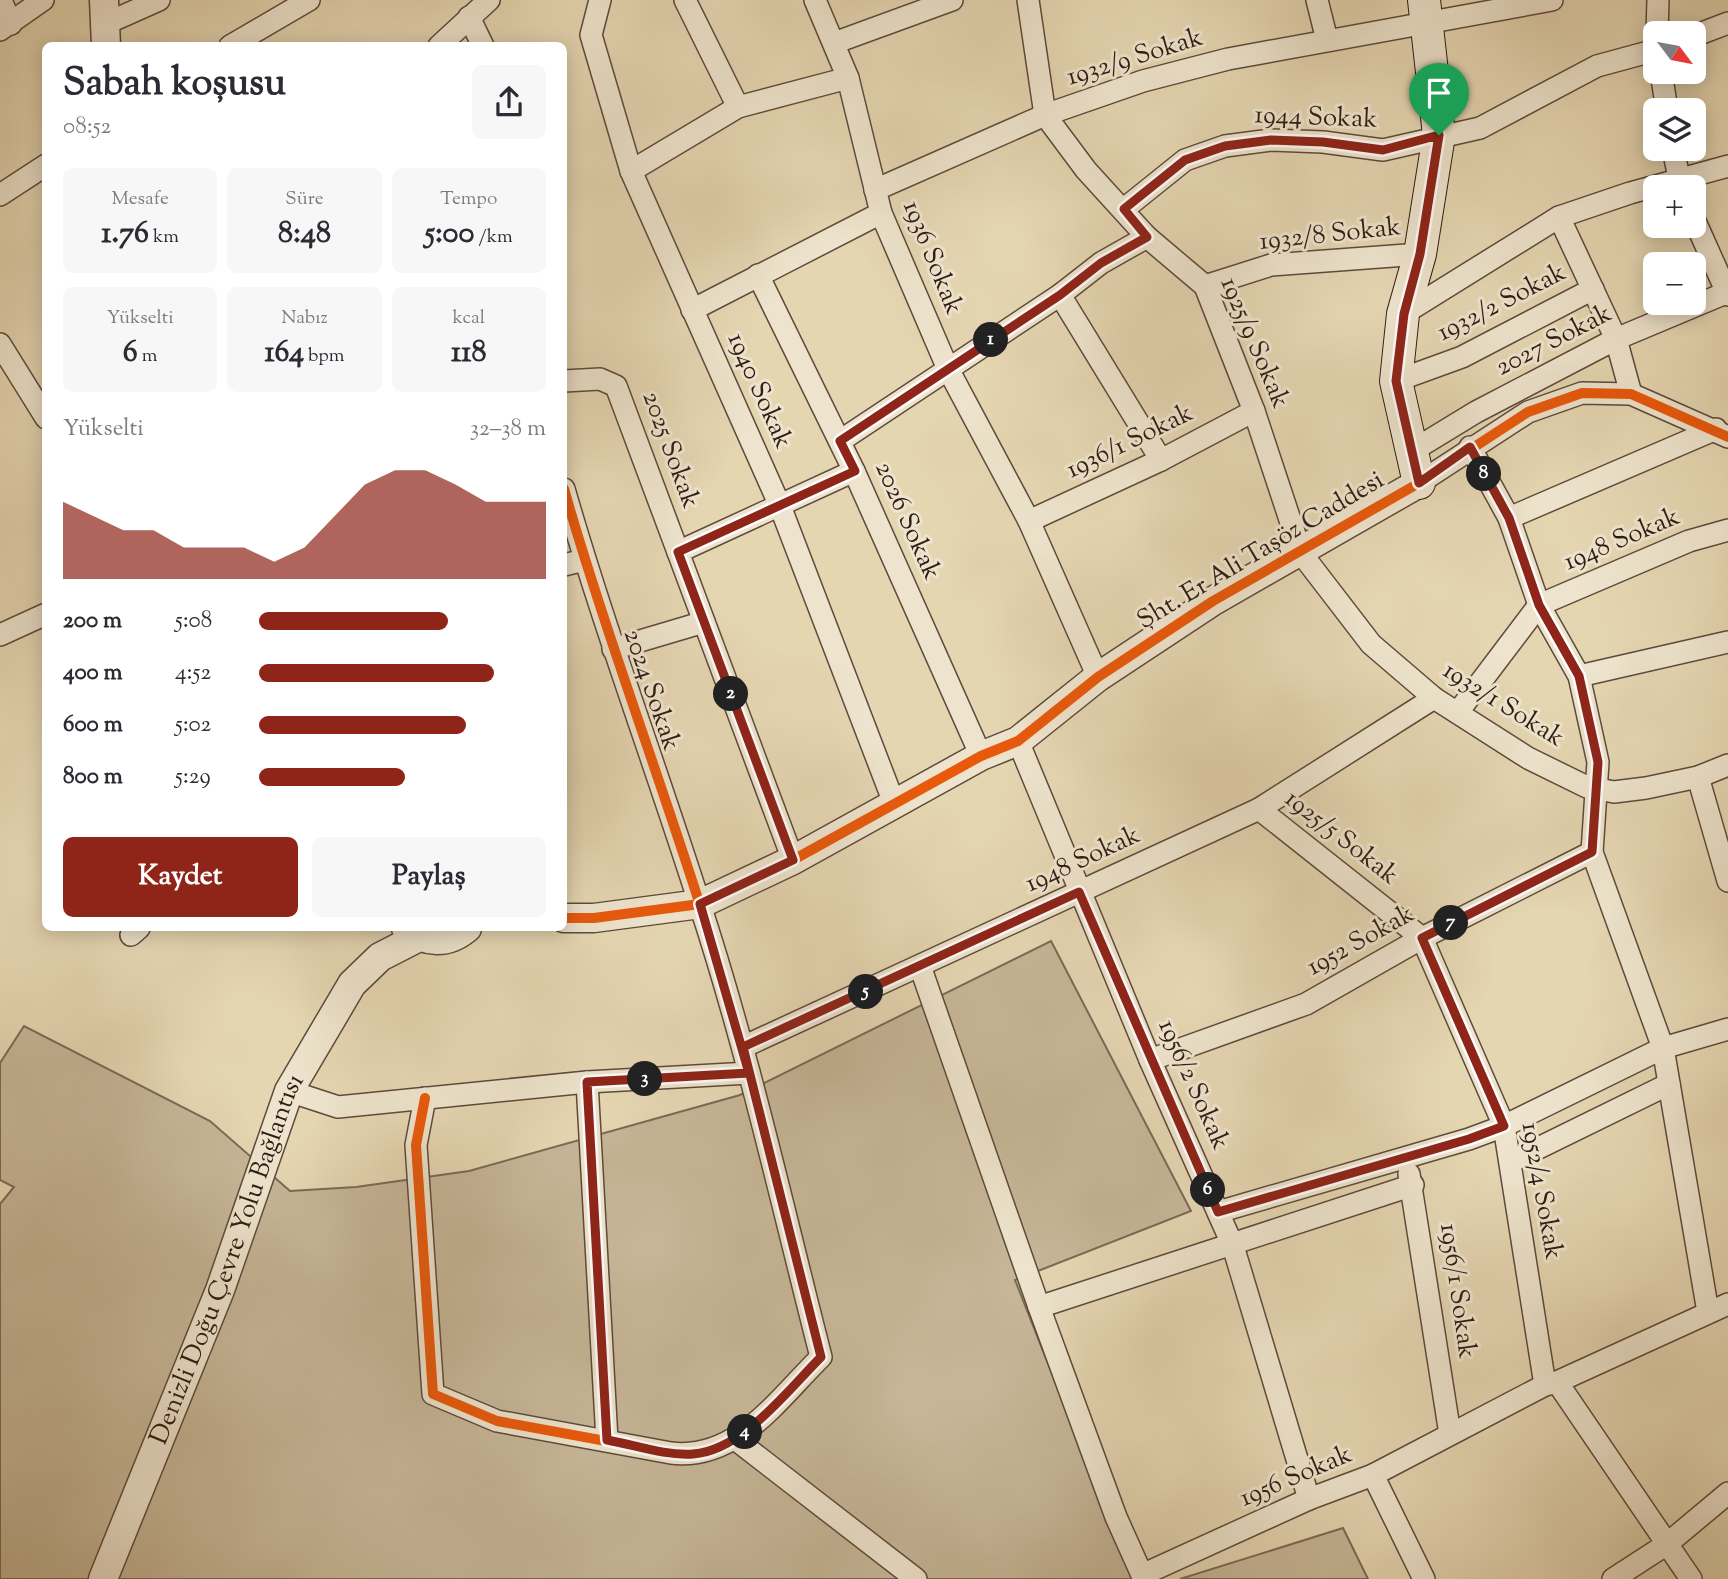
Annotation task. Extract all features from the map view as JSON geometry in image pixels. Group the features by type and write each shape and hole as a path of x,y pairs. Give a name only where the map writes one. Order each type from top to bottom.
{"main road":[{"name":"Şht. Er Ali Taşöz Caddesi","path":"1419,483 1396,381 1404,314 1420,254 1439,135 1424,13"}],"street":[{"path":"1,0 5,27 43,0"},
{"path":"105,23 159,0"},
{"path":"237,42 309,0"},
{"path":"443,42 489,0"},
{"name":"1940 Sokak","path":"600,0 591,35 631,171 780,506 894,803"},
{"path":"685,0 738,107"},
{"name":"1936 Sokak","path":"815,0 848,79 881,213 948,369 1029,521 1098,677"},
{"path":"834,43 952,0"},
{"name":"1925/9 Sokak","path":"1028,0 1045,115 1086,170 1147,237 1206,286 1254,411 1301,553"},
{"path":"1317,0 1327,40"},
{"path":"1657,21 1658,0"},
{"name":"1932/9 Sokak","path":"875,190 1045,115 1143,81 1228,59 1327,40 1424,13 1548,1"},
{"path":"469,17 482,42"},
{"path":"1706,31 1728,23"},
{"name":"1944 Sokak","path":"1124,209 1185,160 1225,146 1271,140 1323,142 1383,150 1439,135 1480,128 1597,66 1643,54"},
{"path":"631,171 738,107 848,79"},
{"path":"1704,175 1728,166"},
{"path":"0,195 42,168"},
{"path":"1404,314 1559,217 1643,194"},
{"path":"692,310 881,213"},
{"path":"1559,217 1616,339 1631,394"},
{"path":"840,441 1060,295 1101,263 1147,237"},
{"path":"1703,238 1728,293"},
{"name":"1932/8 Sokak","path":"1206,286 1271,265 1420,254"},
{"name":"2026 Sokak","path":"758,275 855,471 981,756"},
{"name":"1932/2 Sokak","path":"1396,381 1462,357 1593,289"},
{"name":"2027 Sokak","path":"1412,451 1476,412 1616,339 1728,293"},
{"path":"1060,295 1161,460"},
{"path":"0,344 42,412"},
{"name":"2025 Sokak","path":"567,381 600,379 616,386 793,860"},
{"path":"1419,483 1470,447 1528,412 1583,393 1631,394 1722,433"},
{"name":"1936/1 Sokak","path":"1029,521 1161,460 1254,411"},
{"path":"1509,518 1722,433"},
{"path":"1470,447 1509,518 1539,605 1579,676 1598,762 1594,788 1592,852 1663,1048 1708,1312"},
{"path":"678,552 855,471"},
{"name":"Şht. Er Ali Taşöz Caddesi","path":"567,918 594,918 700,904 793,860 981,756 1018,741 1098,677 1213,601 1419,483"},
{"name":"2024 Sokak","path":"567,511 574,562 613,649 700,904 743,1047 821,1357 735,1439"},
{"name":"1948 Sokak","path":"1539,605 1689,541 1728,530"},
{"name":"1932/1 Sokak","path":"1301,553 1371,644 1434,698 1528,758 1594,788 1614,792 1698,777 1728,765"},
{"path":"1458,712 1539,605"},
{"path":"0,635 42,616"},
{"path":"613,649 704,622"},
{"path":"1579,676 1728,642"},
{"name":"1948 Sokak","path":"743,1047 1259,809 1434,698"},
{"name":"1956/2 Sokak","path":"1018,741 1150,1060 1233,1246 1309,1499"},
{"path":"1698,777 1728,881"},
{"name":"1925/5 Sokak","path":"1259,809 1422,938"},
{"name":"1952 Sokak","path":"1150,1060 1306,1004 1422,938 1592,852"},
{"path":"407,931 443,940 461,931"},
{"name":"Denizli Doğu Çevre Yolu Bağlantısı","path":"103,1579 220,1290 289,1091 352,984 407,931"},
{"name":"1952/4 Sokak","path":"1422,938 1504,1126 1551,1384"},
{"path":"920,966 1039,1307 1233,1246 1413,1185"},
{"path":"1218,1212 1469,1139 1504,1126 1663,1048 1728,1029"},
{"path":"289,1091 338,1107 587,1082 749,1073"},
{"path":"587,1082 607,1440"},
{"path":"1510,1162 1669,1084"},
{"path":"425,1098 416,1145 419,1222 433,1394 497,1421 683,1454 707,1452 735,1439 916,1579"},
{"name":"1956/1 Sokak","path":"1403,1157 1413,1185 1450,1434"},
{"name":"1956 Sokak","path":"1039,1307 1116,1517 1142,1575 1309,1499 1373,1475 1551,1384 1728,1304"},
{"path":"1551,1384 1691,1579"},
{"path":"1373,1475 1424,1579"},
{"path":"1613,1579 1667,1544 1728,1493"}],"shaded area":[{"path":"1051,941 1191,1211 1015,1280 1133,1579 0,1579 0,1204 14,1187 0,1180 0,1063 24,1026 210,1121 290,1191 356,1187 469,1171 740,1095"},
{"path":"1343,1528 1368,1579 1180,1579"}],"cycle path":[{"path":"567,918 594,918 700,904 793,860 981,756 1018,741 1098,677 1213,601 1419,483 1528,412 1582,393 1631,394 1728,437"},
{"path":"425,1098 416,1145 433,1394 497,1421 671,1453 695,1453 716,1447 755,1423 821,1357 749,1071 717,958 567,499"}],"route":[{"path":"1439,135 1420,254 1404,314 1396,381 1419,483 1470,447 1497,501 1509,518 1539,605 1579,676 1598,762 1594,788 1592,852 1422,938 1504,1126 1469,1139 1218,1212 1079,892 743,1047 821,1357 743,1433 720,1448 683,1454 607,1440 587,1082 749,1073 700,904 793,860 678,552 855,471 840,441 1060,295 1101,263 1147,237 1124,209 1185,160 1225,146 1271,140 1323,142 1383,150 1439,135"}]}
